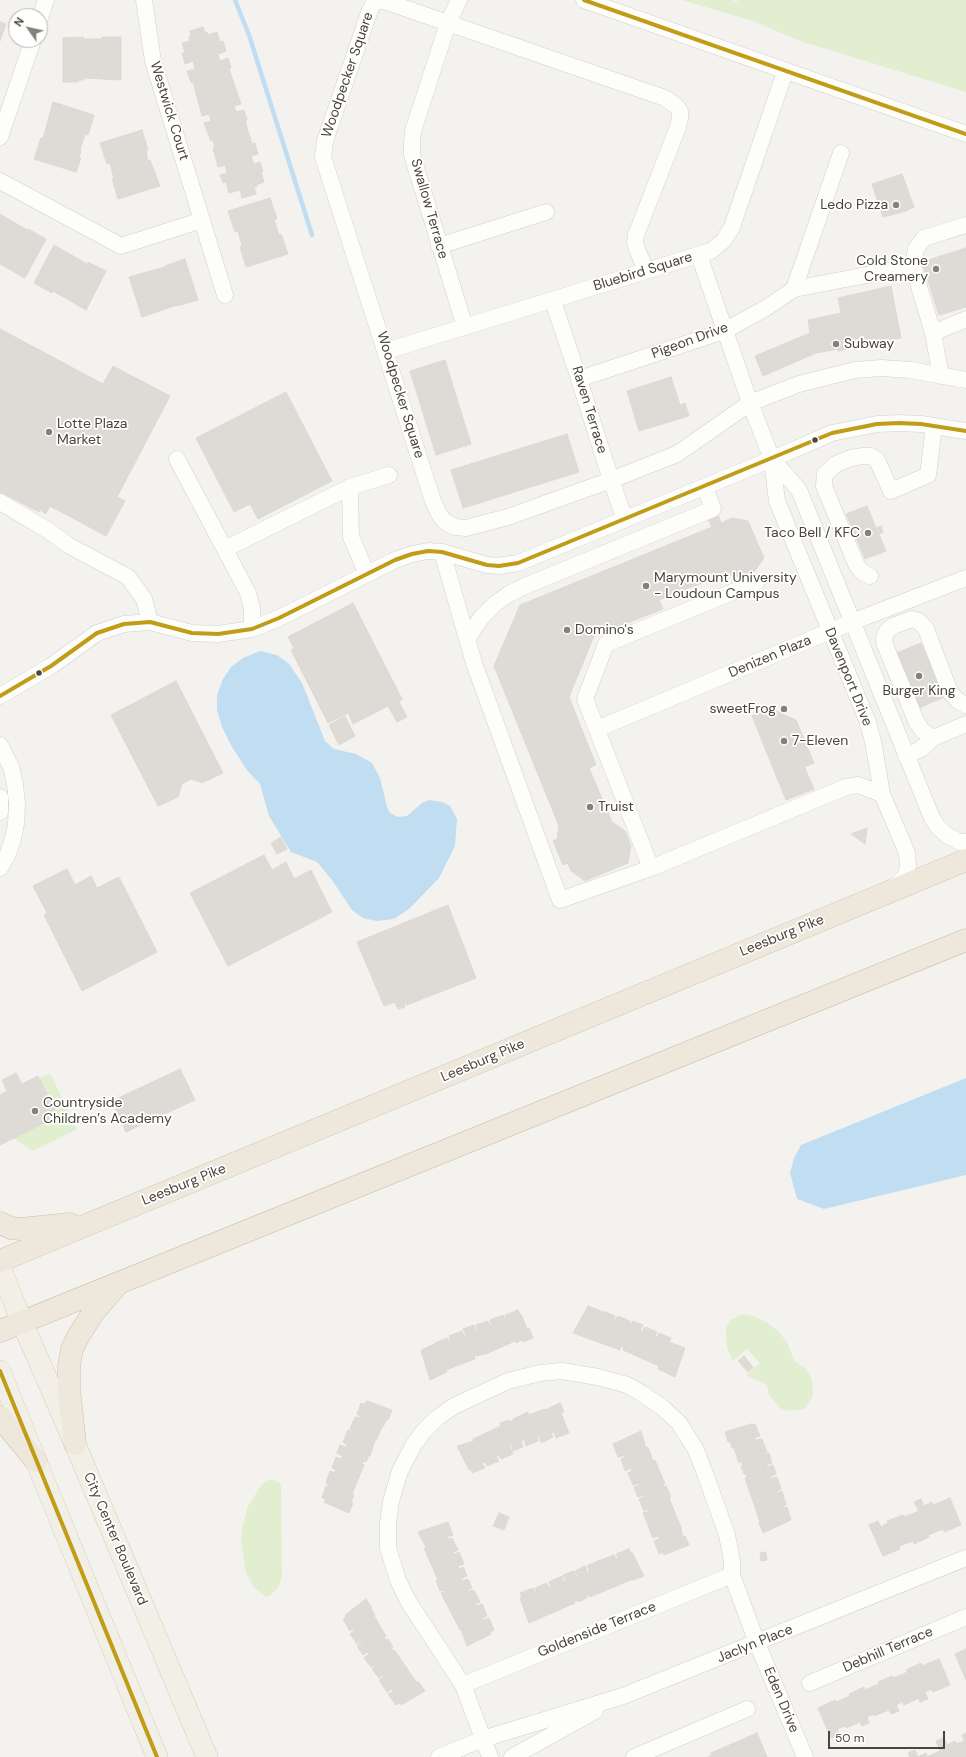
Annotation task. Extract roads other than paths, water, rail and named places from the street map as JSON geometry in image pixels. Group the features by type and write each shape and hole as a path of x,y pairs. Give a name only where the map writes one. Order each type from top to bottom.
{"highway":[{"name":"Leesburg Pike","path":"0,1261 966,860"},
{"path":"0,1331 966,940"},
{"path":"0,1223 11,1228 21,1229 95,1221"},
{"path":"75,1444 69,1389 69,1366 72,1349 93,1313 118,1284"},
{"path":"0,1417 36,1461"}],"main road":[{"name":"City Center Boulevard","path":"0,1267 207,1757"},
{"path":"0,1371 157,1757"}],"street":[{"name":"Westwick Court","path":"144,0 153,61 225,295"},
{"name":"Swallow Terrace","path":"459,0 448,23 413,131 412,155 465,327"},
{"path":"584,0 785,72 966,134"},
{"name":"Woodpecker Square","path":"646,270 637,249 635,242 636,235 678,127 680,111 676,106 665,98 384,1 378,1 373,4 325,141 324,156 433,501 439,514 445,522 456,527 466,528 508,516 611,480 677,454 750,403 799,384 855,370 882,368 910,370 966,380"},
{"path":"0,137 29,48"},
{"name":"Bluebird Square","path":"386,351 711,251 729,234 785,72"},
{"path":"794,289 841,154"},
{"path":"0,181 121,246 202,220"},
{"path":"439,246 546,212"},
{"path":"941,376 933,333 913,266 916,249 924,238 966,225"},
{"name":"Davenport Drive","path":"699,255 724,331 772,459 777,501 867,720 873,741 882,794 907,853 908,866 905,877 890,891"},
{"path":"794,289 913,266"},
{"name":"Pigeon Drive","path":"580,379 724,331 766,308 794,289"},
{"name":"Raven Terrace","path":"552,300 580,379 625,520"},
{"path":"933,333 966,320"},
{"path":"0,696 51,666 98,633 124,624 150,622 192,633 218,634 252,629 279,618 395,560 412,554 428,551 442,552 487,565 499,566 518,563 705,487 832,433 856,428 899,423 966,431"},
{"path":"870,576 862,572 856,564 824,486 825,474 836,464 851,458 871,456 877,460 891,491 928,475 934,426"},
{"path":"178,458 248,593 252,608 252,629"},
{"name":"Davenport Drive","path":"772,459 799,490 932,818 938,827 948,836 960,842 966,842"},
{"path":"225,549 350,487 389,475"},
{"path":"350,487 351,537 367,574"},
{"path":"467,638 481,618 496,603 509,594 525,586 714,509 705,487"},
{"path":"0,502 49,531 68,545 128,577 144,598 150,622"},
{"path":"442,552 477,671 560,900 652,868 846,787 858,785 882,794"},
{"name":"Denizen Plaza","path":"597,729 852,622 966,578"},
{"path":"652,868 585,699 606,644 757,582"},
{"path":"933,738 923,731 917,723 885,645 884,638 887,631 893,626 912,619 919,621 926,629 950,692 966,705"},
{"path":"906,756 921,749 933,738 966,724"},
{"path":"0,745 11,767 15,784 17,804 16,824 7,856 0,868"},
{"path":"0,797 0,812"},
{"name":"Eden Drive","path":"490,1757 463,1685 401,1588 388,1548 388,1523 394,1487 400,1471 414,1444 437,1418 454,1406 482,1392 516,1378 540,1373 562,1371 615,1381 641,1393 662,1407 679,1424 697,1452 723,1522 732,1561 732,1575 757,1643 805,1757"},
{"name":"Jaclyn Place","path":"438,1757 483,1738 623,1696 966,1558"},
{"name":"Goldenside Terrace","path":"463,1685 732,1575"},
{"name":"Debhill Terrace","path":"810,1683 966,1617"},
{"name":"Jaclyn Place","path":"512,1757 623,1696"},
{"path":"634,1757 748,1709"}],"water":[{"path":"260,651 277,655 289,664 302,683 325,741 334,749 356,754 372,763 380,778 387,807 390,813 398,817 407,816 422,803 429,800 442,802 450,806 457,819 455,846 439,878 410,908 394,919 376,921 363,918 352,910 332,880 317,862 291,852 269,816 260,784 247,770 232,747 222,727 217,710 217,695 223,679 231,667 243,658"},
{"path":"966,1078 966,1175 824,1209 797,1199 790,1173 794,1158 801,1145"}],"waterway":[{"path":"235,0 249,35 312,235"}],"place":[{"name":"Ledo Pizza","path":"896,205"},
{"name":"Cold Stone Creamery","path":"936,269"},
{"name":"Subway","path":"836,344"},
{"name":"Lotte Plaza Market","path":"49,432"},
{"name":"Taco Bell / KFC","path":"868,533"},
{"name":"Marymount University - Loudoun Campus","path":"646,586"},
{"name":"Domino's","path":"567,630"},
{"name":"Burger King","path":"919,676"},
{"name":"sweetFrog","path":"784,709"},
{"name":"7-Eleven","path":"784,741"},
{"name":"Truist","path":"590,807"},
{"name":"Countryside Children’s Academy","path":"35,1111"}]}
